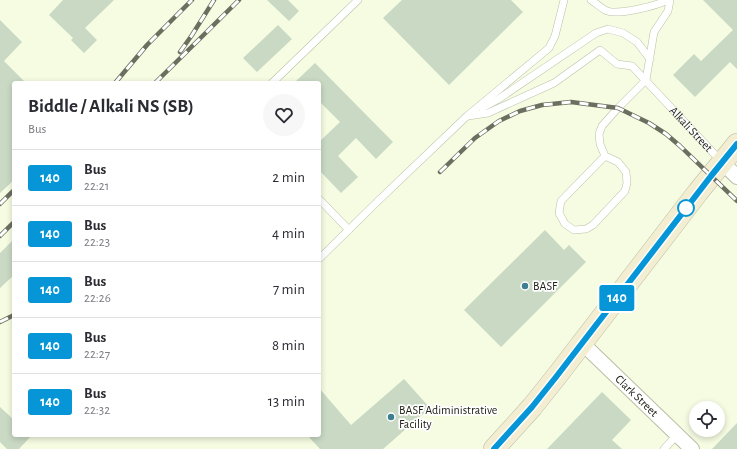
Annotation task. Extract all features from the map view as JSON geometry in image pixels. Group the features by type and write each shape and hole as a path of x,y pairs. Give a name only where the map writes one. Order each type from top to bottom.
{"main road":[{"path":"494,449 532,407 556,377 737,144"}],"street":[{"name":"Alkali Street","path":"722,162 737,177"},
{"name":"Clark Street","path":"582,343 692,449"}],"lane":[{"path":"274,81 358,0"},
{"path":"321,257 467,116 549,48 555,36 564,0"},
{"path":"591,0 606,11 622,12 660,4 669,0 668,12 654,32 646,80 602,126 599,134 600,144 605,156 618,162 626,172 627,183 625,191 592,225 586,229 574,230 564,224 559,214 561,201 605,156"},
{"path":"467,116 497,100 596,33 608,29 623,34 637,42 650,59"},
{"name":"Alkali Street","path":"467,116 488,114 554,83 600,50 617,64 632,66 722,162"},
{"path":"321,201 349,230"},
{"path":"664,449 677,435"}],"building":[{"path":"63,0 114,0 85,28 97,40 84,53 71,40 73,38 49,15"},
{"path":"267,0 288,0 299,11 289,21"},
{"path":"402,0 511,0 523,12 449,85 383,18"},
{"path":"703,0 737,0 737,69 730,62 695,97 673,75 694,54 701,61 733,30"},
{"path":"0,20 22,42 4,61 24,81 12,81 12,182 0,193"},
{"path":"278,25 292,39 257,72 243,58"},
{"path":"315,63 393,142 376,159 356,138 338,156 358,177 341,193 321,172 321,140 340,122 321,103 321,81 296,81"},
{"name":"BASF","path":"545,230 564,250 569,245 586,262 501,347 464,310"},
{"path":"12,241 12,277 0,288 0,253"},
{"name":"BASF Adiministrative Facility","path":"404,379 430,408 383,449 320,449 309,437 321,437 321,390 351,425"},
{"path":"602,392 631,420 612,440 622,449 547,449"},
{"path":"0,407 12,418 12,437 30,437 19,449 7,449 0,442"},
{"path":"737,423 737,449 712,449 725,437"}],"railway":[{"path":"117,81 147,45 192,0"},
{"path":"180,52 214,0"},
{"path":"157,81 239,0"},
{"path":"440,172 475,138 499,121 520,111 542,105 571,102 618,108 649,123 666,134 680,146 737,201"},
{"path":"0,204 12,192"},
{"path":"0,236 12,224"},
{"path":"0,322 12,316"}],"bus line":[{"name":"140","path":"494,449 532,407 556,377 737,144"}],"place":[{"name":"BASF","path":"525,286"},
{"name":"BASF Adiministrative Facility","path":"391,417"}]}
